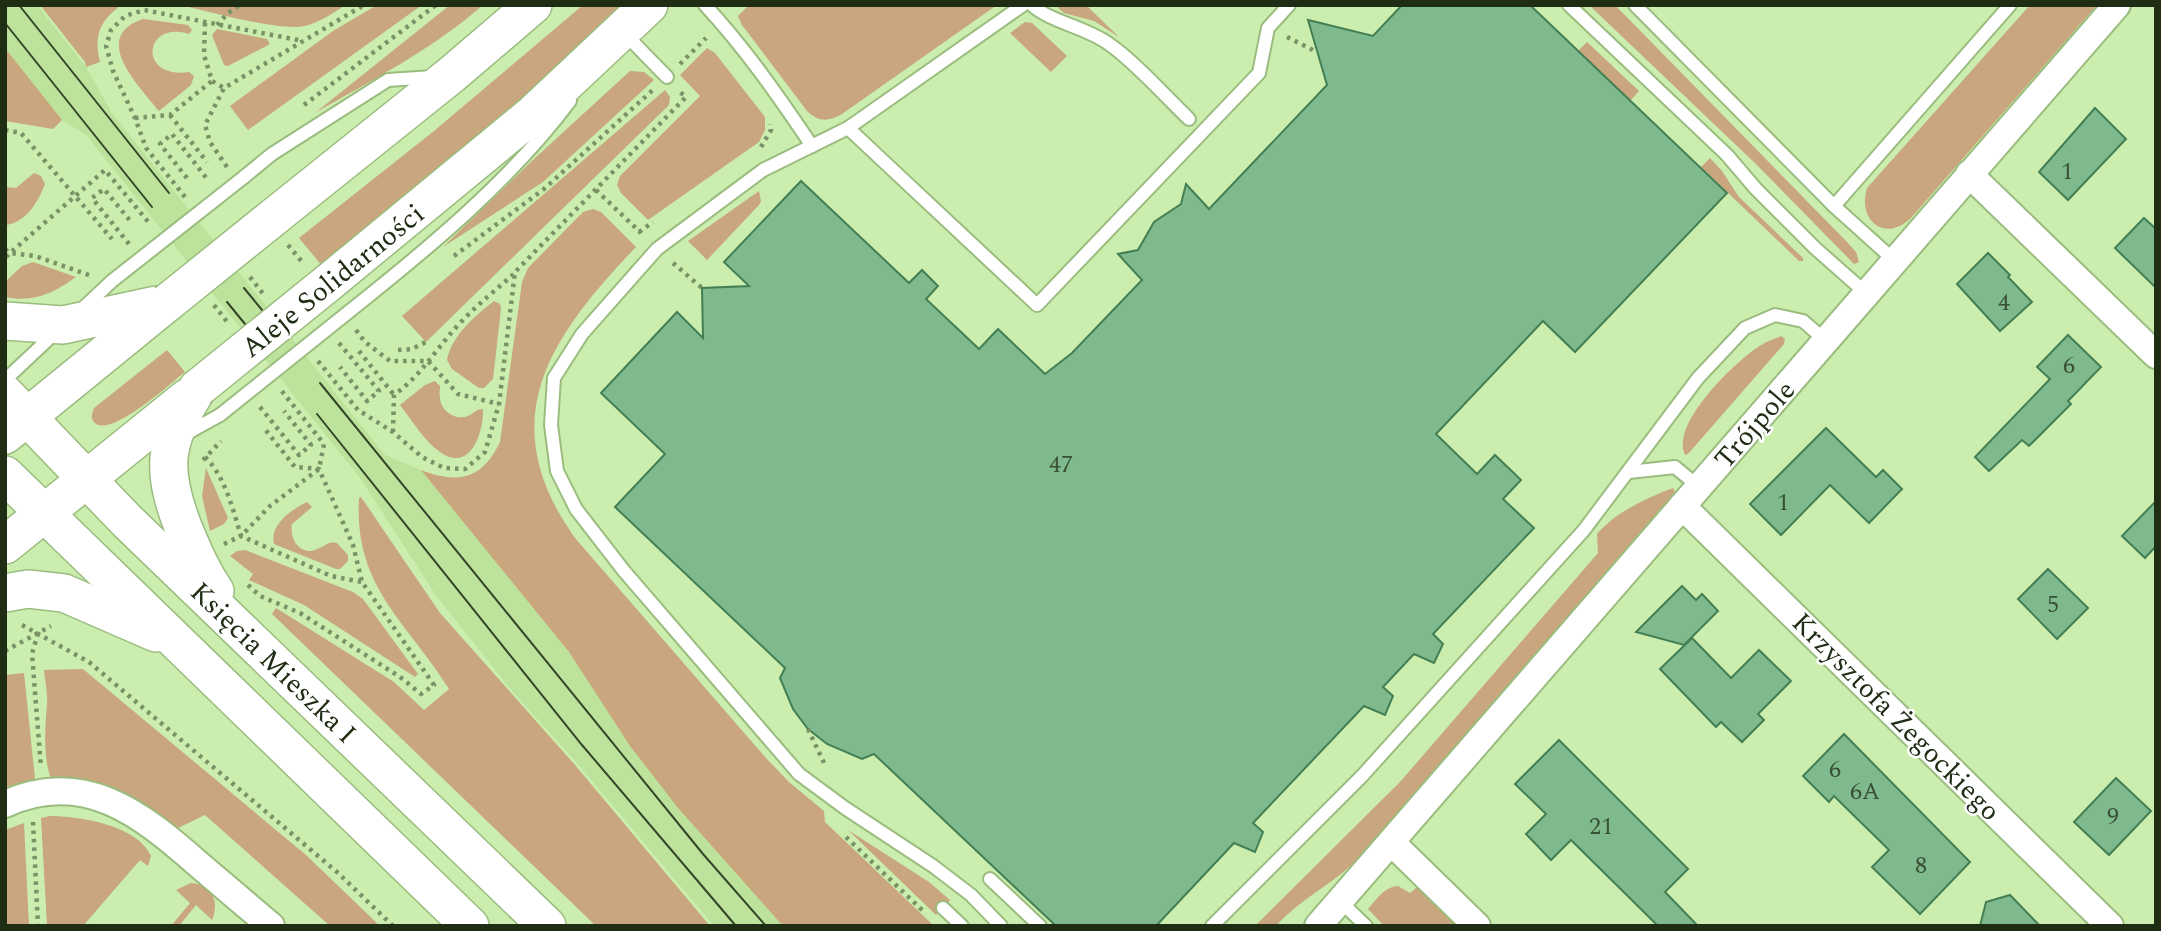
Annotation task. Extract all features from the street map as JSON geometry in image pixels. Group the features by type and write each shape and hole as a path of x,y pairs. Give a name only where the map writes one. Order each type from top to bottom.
{"street":[{"path":"13,415 275,216 451,75 533,5"},
{"name":"Aleje Solidarności","path":"5,545 86,479 209,402 340,296 649,5"},
{"name":"Trójpole","path":"1318,926 2117,5"},
{"path":"1969,174 2156,355"},
{"path":"5,321 63,325 149,311"},
{"path":"209,402 180,416 166,444 168,474 173,500 200,569 245,635"},
{"name":"Księcia Mieszka I","path":"13,415 86,479 547,926"},
{"name":"Księcia Mieszka I","path":"5,475 470,926"},
{"name":"Krzysztofa Żegockiego","path":"1691,497 2110,926"},
{"path":"12,608 28,589 64,593 175,641"},
{"path":"5,804 40,793 69,792 86,794 120,805 160,830 271,926"},
{"path":"1392,843 1477,926"}],"lane":[{"path":"705,5 783,103 812,146"},
{"path":"1001,926 971,895 933,866 799,775 624,571 576,509 557,471 551,425 555,378 582,334 657,249 763,170 848,128 1023,5"},
{"path":"848,128 1037,305 1259,73 1268,28 1289,5"},
{"path":"1569,5 1727,155 1756,189 1815,248 1867,294"},
{"path":"1635,5 1834,206 1895,261"},
{"path":"1834,206 2010,5"},
{"path":"1036,9 1088,30 1111,45 1189,119"},
{"path":"622,31 667,77"},
{"path":"5,380 112,281 272,154 388,80 451,75"},
{"path":"1212,926 1362,776 1584,530 1699,378 1745,328 1775,315 1803,321 1826,341"},
{"path":"86,479 135,457"},
{"path":"1629,472 1675,467 1691,497"},
{"path":"990,879 1040,926"},
{"path":"1340,901 1366,926"},
{"path":"943,908 962,926"}],"path":[{"path":"217,25 240,5"},
{"path":"217,155 205,125 224,88 364,5"},
{"path":"297,111 436,5"},
{"path":"185,197 146,148 113,71 106,46 111,30 125,16 144,10 303,41"},
{"path":"205,23 204,55 212,81 224,88"},
{"path":"447,261 544,189 722,23"},
{"path":"1268,28 1317,52"},
{"path":"703,42 711,46"},
{"path":"394,395 418,376 462,321 515,272 686,97 667,77"},
{"path":"135,118 170,115 212,81"},
{"path":"752,153 762,146 771,131 769,114"},
{"path":"170,115 207,162"},
{"path":"5,130 21,133 113,239"},
{"path":"187,178 160,144 172,134 211,183"},
{"path":"5,258 8,251 105,170 142,215"},
{"path":"120,232 92,198 104,188 132,223"},
{"path":"639,232 662,216"},
{"path":"8,251 35,256 94,276"},
{"path":"244,271 270,302"},
{"path":"312,354 358,410 393,432 422,457 444,468 465,469 485,452 499,404 515,272"},
{"path":"338,341 379,391 367,401 340,367"},
{"path":"365,342 390,361 428,361 458,394 499,404"},
{"path":"398,350 412,349 426,342"},
{"path":"359,351 394,395 393,432"},
{"path":"258,405 299,455 311,445 284,411"},
{"path":"241,579 260,596 300,613 400,677 421,694 434,684 362,582 352,545 319,469 295,467 264,428"},
{"path":"200,470 205,457 223,439"},
{"path":"205,457 214,465 233,509 241,536 331,576 362,582"},
{"path":"222,545 241,536 285,494"},
{"path":"12,608 38,633 89,662 337,872 393,926"},
{"path":"5,651 55,623"},
{"path":"38,633 32,654 42,779"},
{"path":"32,814 38,926"}],"shaded area":[{"path":"5,5 37,5 86,67 112,113 385,455 421,470 569,652 630,746 678,808 783,926 714,926 577,763 512,691 437,597 360,478 86,135 62,120 5,48"},
{"path":"40,5 121,5 108,17 100,30 100,62 86,67 85,62"},
{"path":"180,5 346,5 316,22 285,27"},
{"path":"377,5 422,5 248,130 230,106 333,31"},
{"path":"450,5 483,5 423,50 315,113"},
{"path":"583,5 632,5 566,67 323,267 299,238 434,131"},
{"path":"749,5 997,5 842,114 823,120 807,111 742,25 738,16"},
{"path":"1055,5 1086,5 1119,37 1094,21 1064,13"},
{"path":"1589,5 1615,5 1847,242 1856,252 1859,262 1854,264 1757,165"},
{"path":"2030,5 2097,5 1911,218 1892,229 1876,225 1866,210 1867,188"},
{"path":"143,19 188,25 192,30 189,34 174,32 162,35 155,42 154,60 161,67 172,72 189,72 194,76 191,85 159,111 131,76 119,50 120,38 127,27"},
{"path":"1025,22 1032,23 1067,56 1051,72 1010,33"},
{"path":"217,29 267,39 270,44 228,66 224,65 212,35"},
{"path":"1587,42 1639,91 1630,101 1578,51"},
{"path":"5,48 62,120 53,129 5,121"},
{"path":"707,48 715,53 765,117 765,130 759,142 648,220 621,193 617,185 620,176 700,96 680,75"},
{"path":"630,71 644,72 654,80 543,182 443,247 534,159"},
{"path":"665,90 670,97 669,105 426,342 402,316"},
{"path":"1710,158 1739,197 1803,258 1803,261 1799,261 1701,167"},
{"path":"34,173 41,176 45,184 39,198 25,216 5,225 5,187 16,188"},
{"path":"759,191 759,205 707,260 688,241"},
{"path":"593,209 601,212 636,247 578,314 557,348 542,382 535,418 537,455 550,495 575,538 766,758 789,782 824,811 825,822 934,926 783,926 678,808 630,746 569,652 421,470 446,477 468,476 493,455 500,442 522,282 528,268 583,212"},
{"path":"33,262 76,277 60,288 34,298 5,297 5,282 22,266"},
{"path":"494,301 500,304 501,309 493,379 484,388 479,388 452,369 447,360 459,334"},
{"path":"1781,336 1785,339 1784,344 1685,455 1683,442 1687,426 1708,394 1750,353"},
{"path":"167,350 185,372 127,416 103,426 95,423 92,418 94,408"},
{"path":"435,381 440,386 443,407 449,414 463,417 483,409 481,428 474,447 460,458 451,457 434,447 400,405 425,385"},
{"path":"206,468 228,518 224,524 210,531 202,496"},
{"path":"1673,488 1675,492 1356,861 1276,926 1255,926 1400,782 1598,553 1597,534 1622,512"},
{"path":"361,497 440,613 575,765 710,926 596,926 272,614 276,608 394,682 424,710 449,689 386,602 374,580 365,556 360,529"},
{"path":"307,502 312,507 292,524 294,540 300,548 309,551 337,543 348,555 348,561 340,569 274,544 273,537 278,524 289,513"},
{"path":"245,550 353,592 363,599 418,674 415,677 304,605 249,580 253,574 230,556"},
{"path":"83,669 306,855 380,926 330,926 205,815 178,828 144,804 119,792 79,780 51,779 46,752 47,701 44,670"},
{"path":"24,673 35,779 5,791 5,675"},
{"path":"50,816 106,824 134,837 144,845 151,856 148,866 140,860 83,926 47,926 41,818"},
{"path":"24,823 29,926 5,926 5,830"},
{"path":"848,830 929,882 950,900 936,915"},
{"path":"191,883 204,887 212,895 215,907 212,920 196,905 179,926 171,926 190,903 176,890"},
{"path":"1398,886 1410,893 1417,887 1457,926 1384,926 1368,909 1385,891"}],"building":[{"path":"1402,5 1530,5 1727,193 1575,352 1543,321 1436,434 1477,474 1495,455 1521,480 1503,499 1534,528 1433,634 1443,644 1434,663 1414,654 1383,687 1393,696 1385,715 1364,706 1253,823 1263,832 1255,852 1234,843 1156,926 1056,926 874,754 862,759 827,744 808,729 793,709 780,678 785,668 615,507 665,454 601,393 677,312 703,338 702,288 749,286 724,262 801,181 909,283 922,270 938,286 926,299 979,349 998,329 1045,374 1072,353 1142,280 1118,254 1138,250 1154,222 1181,204 1186,184 1209,209 1327,85 1308,20 1373,36"},
{"path":"2095,108 2126,139 2068,200 2039,172"},
{"path":"2144,218 2156,229 2156,288 2115,248"},
{"path":"1988,253 2032,302 2000,331 1957,284"},
{"path":"2068,335 2101,367 2068,401 2071,404 2029,446 2022,440 1989,471 1975,457 2050,379 2037,367"},
{"path":"1826,428 1876,477 1883,470 1902,489 1869,523 1830,485 1781,535 1750,504"},
{"path":"2156,501 2156,546 2145,558 2122,536"},
{"path":"2048,569 2088,608 2057,639 2018,599"},
{"path":"1682,586 1696,600 1702,594 1718,611 1684,645 1636,632"},
{"path":"1692,638 1731,678 1759,650 1791,681 1758,714 1764,720 1742,742 1721,722 1716,727 1660,669"},
{"path":"1844,734 1970,862 1920,914 1872,867 1889,850 1834,796 1829,802 1803,776"},
{"path":"1559,740 1688,869 1665,892 1698,926 1658,926 1571,840 1551,860 1526,834 1546,814 1515,784"},
{"path":"2116,778 2151,811 2109,855 2074,822"},
{"path":"2010,895 2040,926 1980,926 1986,902"}],"tram line":[{"path":"19,5 169,193"},
{"path":"5,23 152,207"},
{"path":"244,288 262,310"},
{"path":"227,302 245,324"},
{"path":"320,383 703,854 766,926"},
{"path":"317,414 582,745 736,926"}]}
